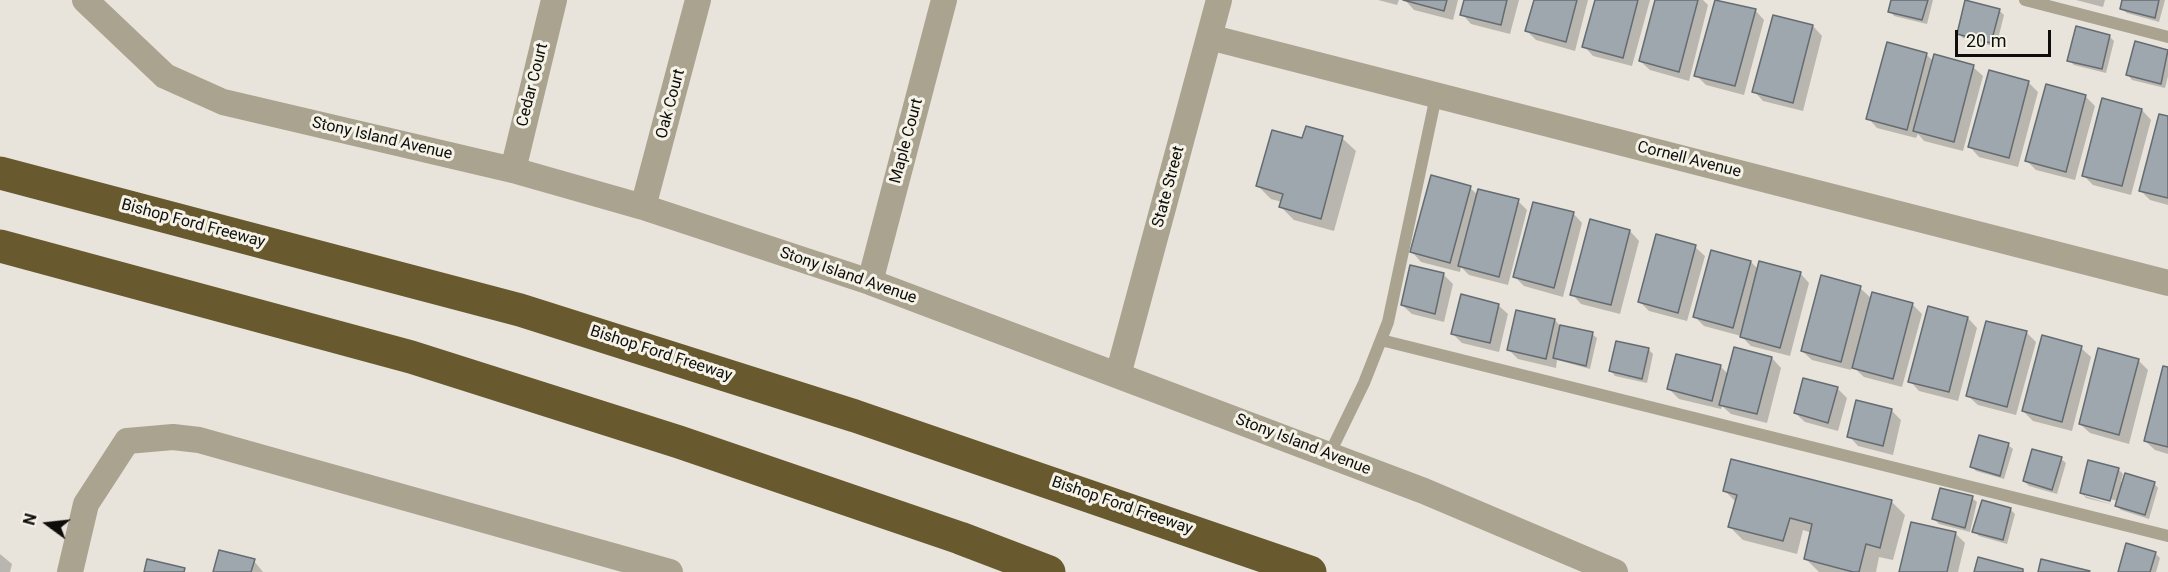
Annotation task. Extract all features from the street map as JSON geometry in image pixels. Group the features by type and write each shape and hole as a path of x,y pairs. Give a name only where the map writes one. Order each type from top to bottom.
{"highway":[{"name":"Bishop Ford Freeway","path":"0,173 520,310 855,416 1310,572"},
{"path":"0,246 411,357 679,442 960,538 1049,572"}],"street":[{"name":"Stony Island Avenue","path":"85,0 165,76 223,102 513,170 643,207 870,282 1424,491 1615,572"},
{"name":"Cedar Court","path":"513,170 554,0"},
{"name":"Oak Court","path":"643,207 698,0"},
{"name":"Maple Court","path":"870,282 944,0"},
{"name":"State Street","path":"1118,375 1219,0"},
{"name":"Cornell Avenue","path":"1209,37 2168,283"},
{"path":"70,572 86,504 127,441 173,437 199,440 662,570"}],"lane":[{"path":"2025,0 2168,37"},
{"path":"1329,455 1364,383 1388,322 1436,96"},
{"path":"1381,340 2168,536"}],"building":[{"path":"1403,0 1447,0 1444,11"},
{"path":"1464,0 1507,0 1501,25 1460,15"},
{"path":"1534,0 1577,0 1566,42 1525,31"},
{"path":"1595,0 1638,0 1623,58 1582,47"},
{"path":"1655,0 1698,0 1679,72 1639,61"},
{"path":"1715,0 1756,9 1735,86 1694,76"},
{"path":"1891,0 1928,0 1922,20 1888,12"},
{"path":"1965,0 2000,9 1991,43 1957,34"},
{"path":"2122,0 2159,0 2155,18 2120,9"},
{"path":"1773,15 1813,25 1793,103 1752,92"},
{"path":"2076,26 2110,35 2102,69 2067,61"},
{"path":"2135,41 2168,50 2161,84 2126,75"},
{"path":"1887,42 1927,53 1907,130 1866,119"},
{"path":"1934,54 1974,65 1954,142 1913,131"},
{"path":"1989,70 2029,81 2009,158 1968,147"},
{"path":"2046,84 2086,95 2066,172 2025,161"},
{"path":"2102,98 2142,109 2122,186 2082,176"},
{"path":"2159,114 2168,116 2168,198 2139,191"},
{"path":"1306,126 1343,136 1321,219 1279,207 1283,194 1256,186 1272,130 1302,138"},
{"path":"1431,175 1471,186 1450,263 1410,252"},
{"path":"1478,189 1519,199 1499,277 1458,266"},
{"path":"1533,202 1574,212 1554,288 1513,277"},
{"path":"1590,219 1630,230 1611,305 1570,295"},
{"path":"1656,234 1696,245 1678,313 1638,302"},
{"path":"1711,250 1751,261 1733,328 1693,317"},
{"path":"1759,261 1801,272 1780,348 1740,337"},
{"path":"1410,265 1444,273 1435,314 1401,305"},
{"path":"1821,275 1861,286 1841,362 1801,351"},
{"path":"1872,292 1913,303 1893,379 1852,368"},
{"path":"1461,294 1499,304 1490,343 1451,334"},
{"path":"1928,306 1968,317 1949,392 1908,382"},
{"path":"1516,310 1555,319 1546,359 1507,350"},
{"path":"1986,321 2027,331 2007,407 1966,396"},
{"path":"1560,325 1593,332 1586,366 1553,358"},
{"path":"2042,335 2082,346 2062,422 2022,411"},
{"path":"1616,341 1649,348 1642,379 1609,371"},
{"path":"1734,347 1772,357 1757,414 1719,405"},
{"path":"2098,348 2139,359 2119,435 2079,424"},
{"path":"1676,354 1721,365 1712,401 1667,389"},
{"path":"2163,366 2168,367 2168,447 2144,441"},
{"path":"1803,378 1838,387 1828,423 1794,413"},
{"path":"1856,400 1892,409 1883,446 1847,437"},
{"path":"1979,435 2009,443 2000,476 1970,467"},
{"path":"2032,449 2062,457 2052,490 2023,481"},
{"path":"1731,459 1892,500 1880,548 1866,544 1859,572 1853,572 1804,559 1812,524 1790,518 1783,541 1728,527 1737,495 1723,491"},
{"path":"2088,460 2119,468 2110,501 2080,493"},
{"path":"2125,473 2155,482 2145,515 2115,506"},
{"path":"1940,488 1973,496 1965,528 1932,519"},
{"path":"1982,500 2011,508 2003,540 1972,532"},
{"path":"1911,522 1956,532 1947,572 1899,572"},
{"path":"2126,543 2156,552 2150,572 2118,572"},
{"path":"219,550 255,559 251,572 213,572"},
{"path":"1978,557 2023,569 2023,572 1974,572"},
{"path":"147,559 185,568 184,572 144,572"},
{"path":"2041,559 2090,571 2038,572"}]}
